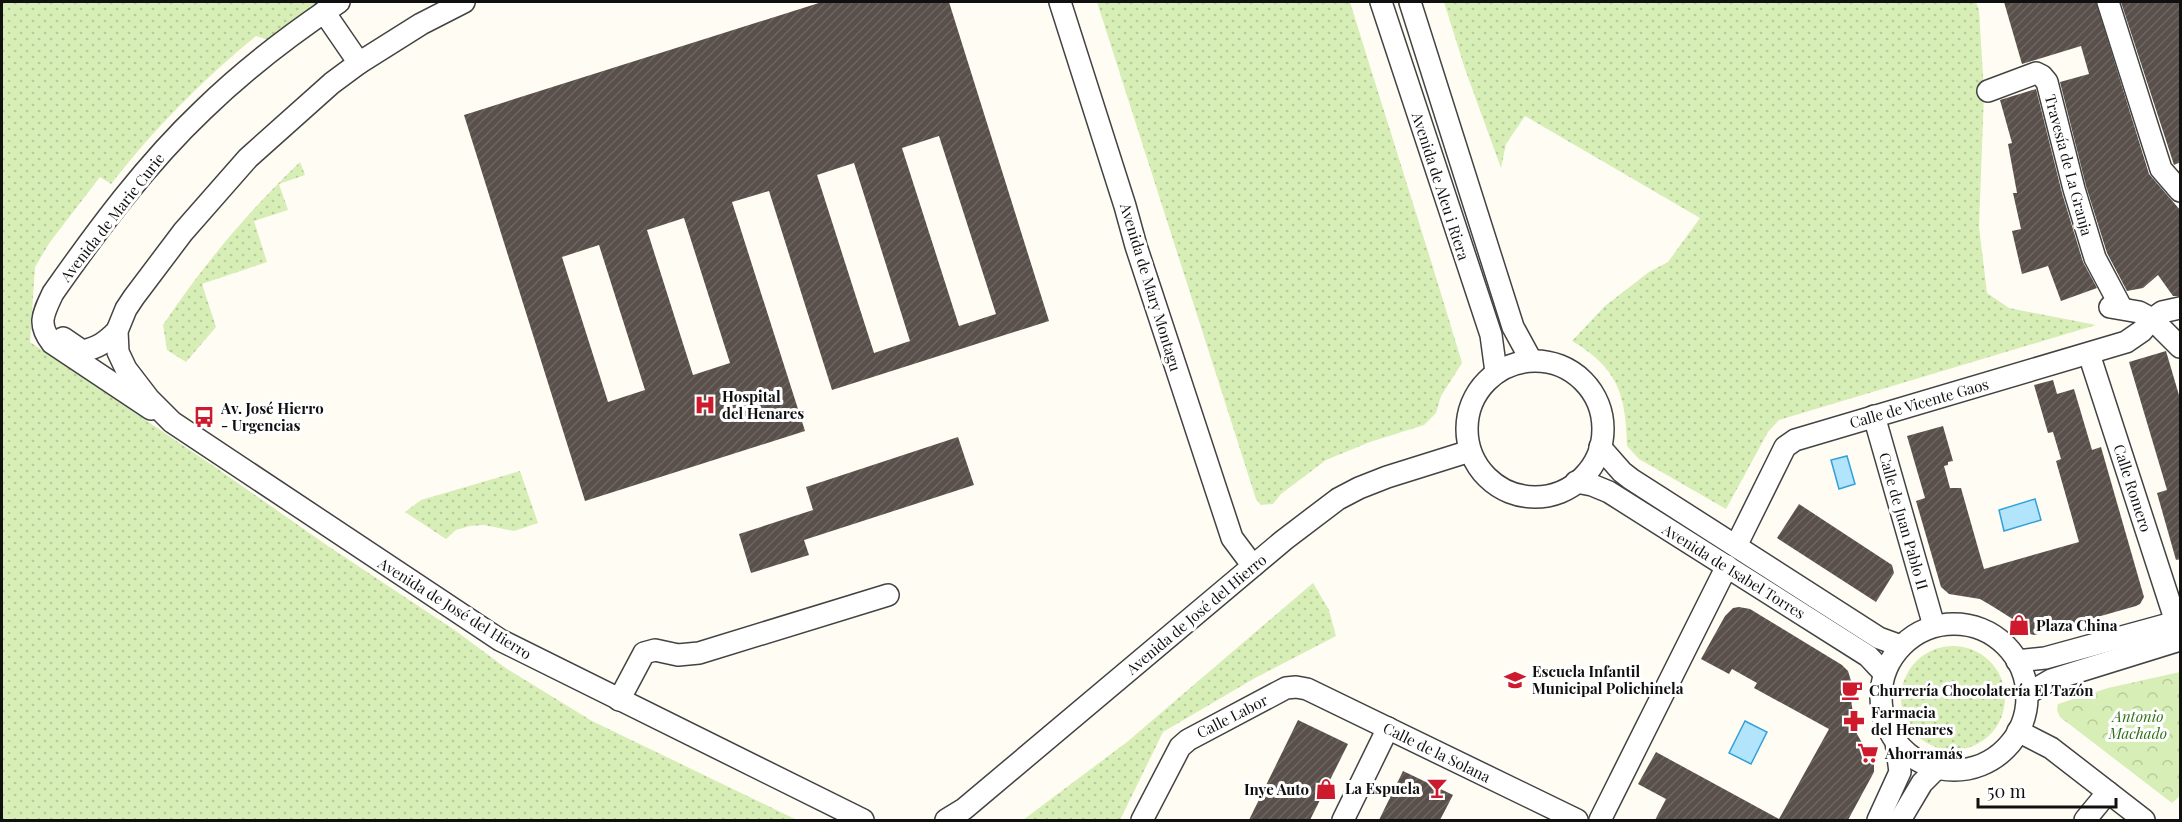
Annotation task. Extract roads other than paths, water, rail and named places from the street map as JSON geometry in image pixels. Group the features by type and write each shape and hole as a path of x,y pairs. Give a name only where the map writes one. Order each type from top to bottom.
{"street":[{"path":"45,311 52,329 68,343 82,351 105,344 117,331 126,309 183,232 248,158 332,83 359,63 422,24 464,2"},
{"name":"Avenida de Mary Montagu","path":"1060,2 1136,246 1232,538 1253,566"},
{"name":"Avenida de Aleu i Riera","path":"1382,2 1491,335 1496,372"},
{"name":"Avenida de Aleu i Riera","path":"1410,2 1514,327 1531,360"},
{"path":"2108,2 2161,169 2181,191"},
{"name":"Avenida de Marie Curie","path":"45,311 53,293 69,270 137,180 202,111 280,43 331,7 359,63"},
{"name":"Travesía de La Granja","path":"1988,91 2036,73 2047,82 2074,189 2095,258 2115,307 2139,312 2152,319"},
{"path":"2181,308 2162,312 2152,319 2181,347"},
{"path":"45,311 42,324 44,333 52,344 167,418"},
{"name":"Calle de Vicente Gaos","path":"1736,546 1785,447 1795,440 2126,342 2142,331 2152,319"},
{"path":"117,331 118,352 126,369 167,418"},
{"name":"Calle Romero","path":"2089,354 2179,628"},
{"path":"1531,360 1557,364 1574,373 1587,385 1598,404 1603,426 1600,447 1591,467 1566,489 1541,497 1515,494 1503,489 1483,473 1470,451 1467,422 1476,394 1496,372 1519,362 1531,360"},
{"name":"Calle de Juan Pablo II","path":"1874,416 1934,626"},
{"name":"Avenida de José del Hierro","path":"167,418 501,640 863,820"},
{"name":"Avenida de Isabel Torres","path":"1600,447 1622,472 1879,638 1900,646"},
{"name":"Avenida de José del Hierro","path":"946,820 964,809 1253,566 1338,499 1387,477 1470,451"},
{"name":"Avenida de Isabel Torres","path":"1576,482 1609,492 1868,656 1884,673"},
{"path":"1600,820 1726,566"},
{"path":"619,700 644,653 655,650 678,655 699,653 888,595"},
{"path":"1878,820 1900,772 1896,742 1885,721 1880,697 1884,673 1900,646 1916,634 1934,626 1953,624 1972,626 1990,633 2006,645 2024,677 2025,713 2018,731 1997,755 1968,768 1953,770 1937,768 1914,758 1896,742"},
{"path":"2017,661 2045,658 2179,628"},
{"path":"2026,694 2051,681 2179,628"},
{"name":"Calle de la Solana","path":"1296,687 1307,689 1577,820"},
{"name":"Calle Labor","path":"1142,820 1180,747 1188,740 1286,688 1296,687"},
{"path":"1343,820 1388,728"},
{"path":"2018,731 2051,748 2144,820"},
{"path":"1900,820 1922,783 1937,768"},
{"path":"2085,820 2108,792"}],"water":[{"path":"1847,456 1855,484 1839,489 1831,460"},
{"path":"2035,499 2041,520 2004,531 1999,510"},
{"path":"1745,721 1767,732 1751,764 1729,753"}],"place":[{"name":"Hospital del Henares","path":"705,405"},
{"name":"Av. José Hierro - Urgencias","path":"204,417"},
{"name":"Plaza China","path":"2019,625"},
{"name":"Escuela Infantil Municipal Polichinela","path":"1515,680"},
{"name":"Churrería Chocolatería El Tazón","path":"1852,690"},
{"name":"Farmacia del Henares","path":"1854,721"},
{"name":"Ahorramás","path":"1868,753"},
{"name":"La Espuela","path":"1437,788"},
{"name":"Inye Auto","path":"1326,789"}],"park label":[{"name":"Antonio Machado","path":"2138,724"}]}
